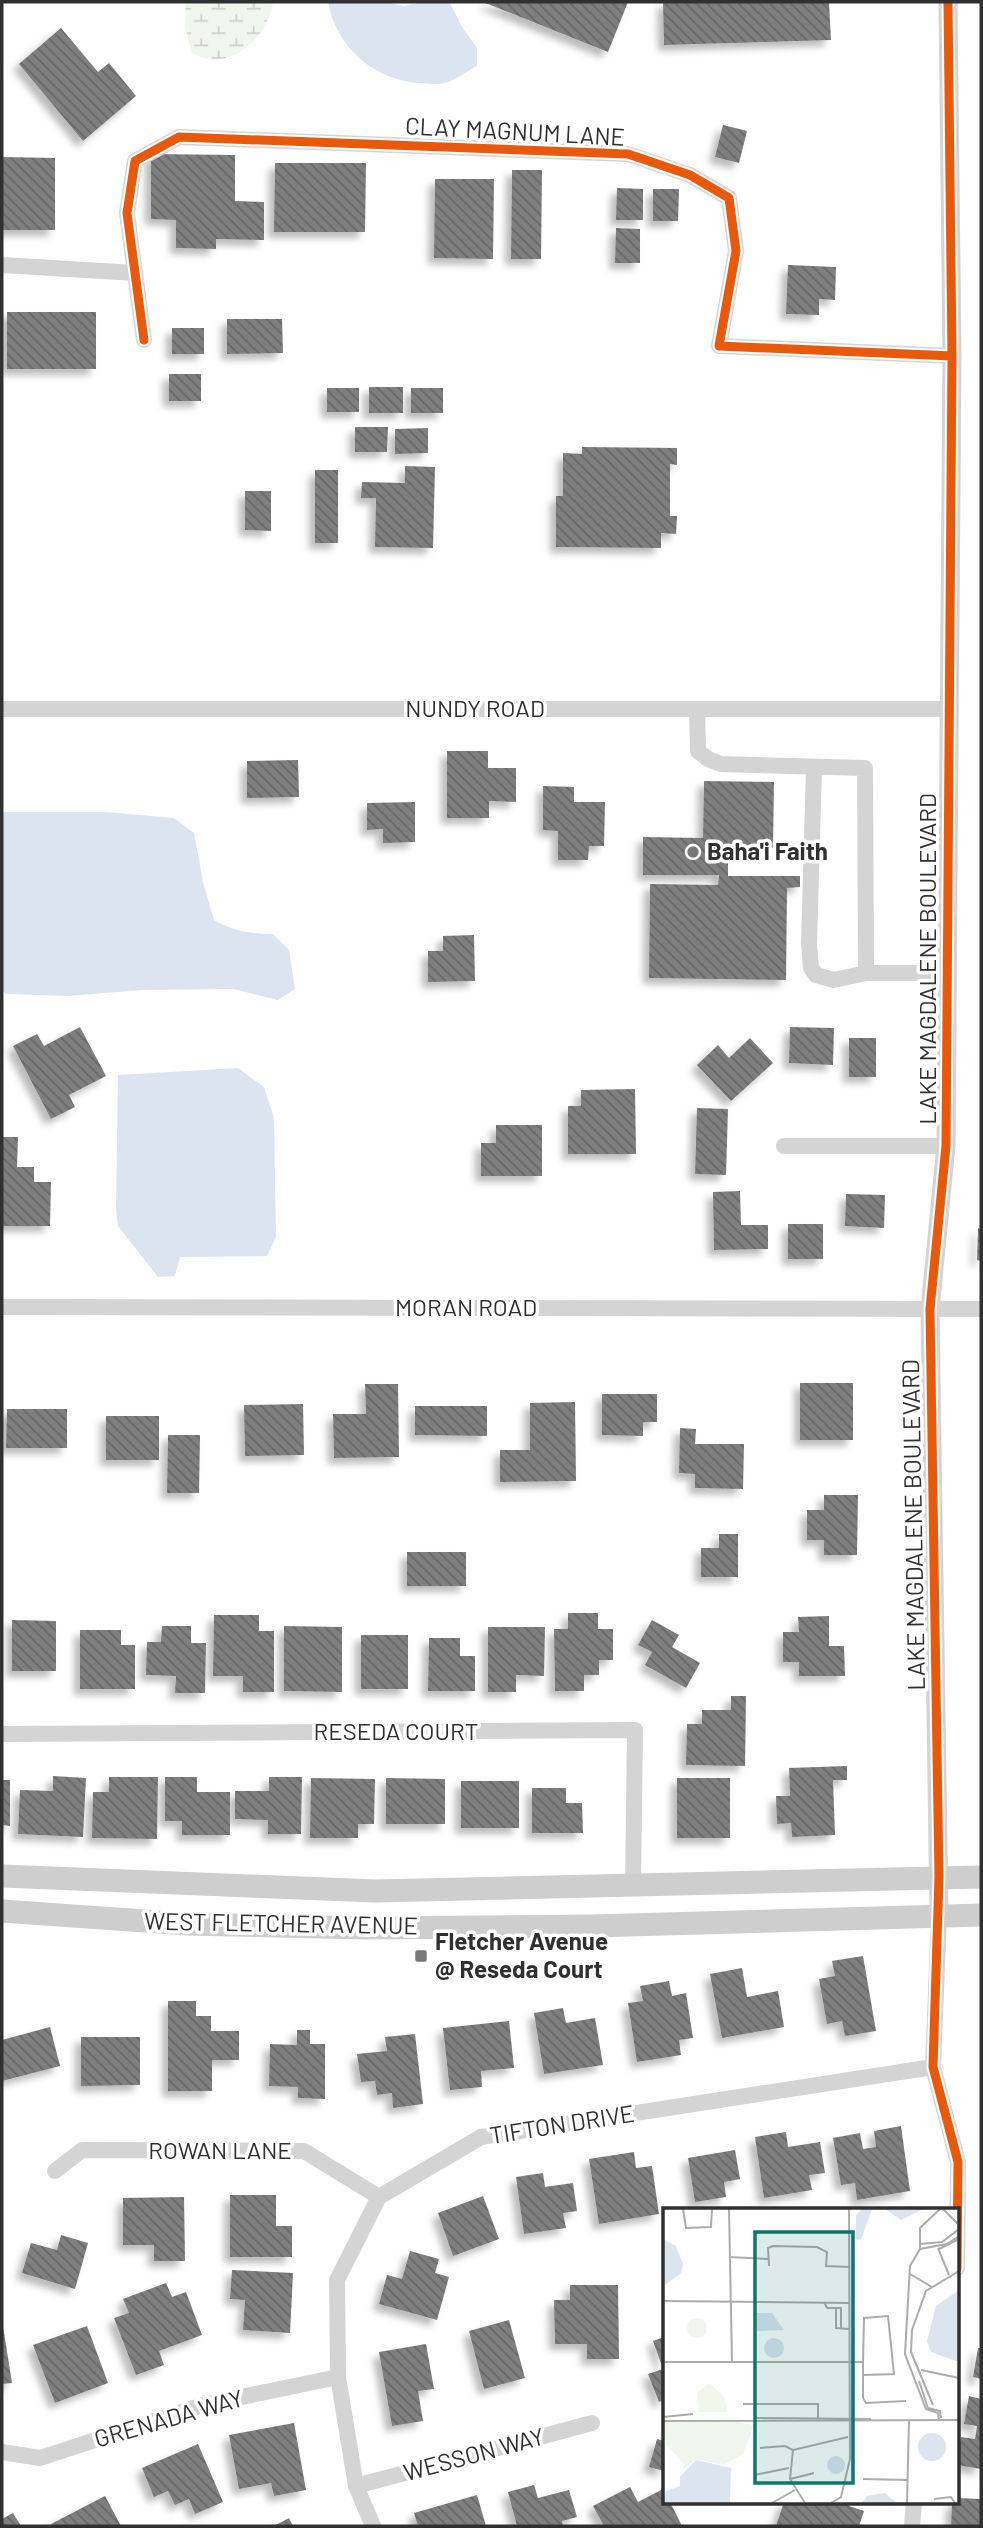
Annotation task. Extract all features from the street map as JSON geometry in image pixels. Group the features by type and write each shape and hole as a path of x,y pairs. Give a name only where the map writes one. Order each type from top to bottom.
{"main road":[{"name":"WEST FLETCHER AVENUE","path":"2,1876 375,1891 981,1877"},
{"name":"WEST FLETCHER AVENUE","path":"2,1911 187,1924 368,1928 592,1926 981,1915"}],"street":[{"name":"LAKE MAGDALENE BOULEVARD","path":"939,1915 929,1309 946,1146 952,356 948,2"},
{"name":"CLAY MAGNUM LANE","path":"135,273 127,214 135,161 179,137 628,154 690,174 729,198 736,251 719,346 952,356"},
{"path":"2,265 135,273 144,340"},
{"name":"NUNDY ROAD","path":"2,709 948,709"},
{"path":"697,709 698,751 721,764 865,768 866,974"},
{"path":"814,767 809,944 811,968 816,975 834,980 866,974 947,974"},
{"path":"784,1146 946,1146"},
{"name":"MORAN ROAD","path":"2,1307 981,1309"},
{"name":"RESEDA COURT","path":"2,1734 635,1730 632,1886"},
{"path":"939,1915 933,2067 958,2162 958,2208"},
{"name":"TIFTON DRIVE","path":"379,2197 481,2137 933,2067"},
{"name":"ROWAN LANE","path":"55,2171 82,2150 304,2151 379,2197"},
{"path":"373,2526 356,2486 338,2377 337,2280 379,2197"},
{"name":"GRENADA WAY","path":"2,2452 40,2458 203,2405 338,2377"},
{"name":"WESSON WAY","path":"356,2486 592,2423"},
{"path":"912,2526 914,2504"}],"green space":[{"path":"186,2 273,2 266,23 245,49 214,60 192,53 185,27"}],"shaded area":[{"path":"328,2 386,2 404,6 421,2 450,3 477,48 477,66 441,84 405,81 389,76 360,59 349,47 339,34"},
{"path":"2,812 105,812 174,818 194,833 203,882 214,920 242,931 273,934 289,950 295,989 278,1000 233,989 142,990 68,996 6,994 2,991"},
{"path":"238,1068 264,1087 274,1118 276,1237 267,1256 180,1257 175,1276 158,1277 118,1226 118,1075"}],"building":[{"path":"483,2 628,2 608,52"},
{"path":"663,2 829,2 831,40 664,45"},
{"path":"61,28 98,72 109,63 136,96 83,141 19,64"},
{"path":"723,125 747,131 739,163 715,157"},
{"path":"151,154 235,155 235,201 264,202 264,240 216,239 216,249 176,248 176,220 151,219"},
{"path":"2,157 55,158 55,230 2,230"},
{"path":"275,163 366,163 365,232 274,232"},
{"path":"512,170 542,170 541,259 511,259"},
{"path":"435,179 494,179 493,259 434,258"},
{"path":"617,188 643,189 643,220 616,220"},
{"path":"653,189 679,189 678,221 653,221"},
{"path":"616,228 640,229 640,263 615,263"},
{"path":"788,265 836,267 835,300 819,299 819,315 786,314"},
{"path":"7,312 96,312 96,369 7,369"},
{"path":"227,319 282,319 283,353 227,354"},
{"path":"172,328 204,328 204,354 172,354"},
{"path":"169,374 201,374 201,401 169,401"},
{"path":"369,387 403,387 403,413 369,413"},
{"path":"327,388 359,388 359,412 327,412"},
{"path":"411,388 443,388 443,413 411,413"},
{"path":"355,427 388,427 387,452 355,452"},
{"path":"428,428 428,453 395,454 395,429"},
{"path":"582,447 677,448 677,465 670,464 670,516 677,516 676,534 661,533 661,548 556,547 556,496 563,496 563,453 582,454"},
{"path":"405,466 435,467 433,548 375,547 376,498 361,498 362,482 405,483"},
{"path":"315,470 338,470 338,543 315,543"},
{"path":"245,491 271,491 271,531 245,530"},
{"path":"447,751 488,751 488,768 516,768 516,802 489,801 489,818 447,818"},
{"path":"298,760 299,797 247,798 247,761"},
{"path":"704,781 774,782 773,848 728,848 728,876 800,876 800,887 787,888 786,980 649,978 650,884 718,885 719,875 643,875 643,837 703,838"},
{"path":"543,786 574,787 574,802 605,802 604,846 589,846 588,860 558,860 558,831 543,830"},
{"path":"415,802 415,842 383,843 383,829 367,830 367,803"},
{"path":"474,935 475,981 428,982 428,951 443,951 443,936"},
{"path":"80,1027 106,1076 69,1095 75,1107 51,1119 13,1046 37,1034 44,1046"},
{"path":"790,1027 834,1028 833,1065 789,1063"},
{"path":"750,1038 773,1063 731,1101 697,1065 718,1045 729,1058"},
{"path":"849,1038 876,1038 876,1077 849,1077"},
{"path":"635,1089 636,1154 568,1154 568,1106 581,1106 581,1090"},
{"path":"697,1108 728,1109 726,1175 695,1174"},
{"path":"496,1125 542,1125 542,1176 481,1176 481,1143 496,1143"},
{"path":"2,1137 18,1137 17,1167 34,1167 34,1182 51,1182 50,1226 2,1226"},
{"path":"740,1191 741,1225 768,1225 768,1249 714,1250 713,1192"},
{"path":"846,1194 885,1195 884,1228 845,1226"},
{"path":"788,1224 823,1224 823,1259 788,1259"},
{"path":"978,1228 981,1229 981,1261 977,1260"},
{"path":"800,1383 853,1383 853,1440 800,1440"},
{"path":"365,1384 398,1384 399,1457 334,1458 333,1414 366,1414"},
{"path":"602,1394 657,1394 657,1422 643,1422 643,1436 602,1435"},
{"path":"575,1402 576,1481 500,1482 500,1450 530,1450 530,1403"},
{"path":"303,1404 304,1455 245,1456 244,1405"},
{"path":"415,1406 487,1406 487,1436 415,1435"},
{"path":"7,1409 67,1409 67,1448 6,1448"},
{"path":"106,1416 159,1416 159,1460 106,1460"},
{"path":"680,1428 696,1429 695,1444 744,1444 743,1489 695,1488 695,1474 679,1473"},
{"path":"168,1435 200,1435 199,1493 167,1493"},
{"path":"824,1495 858,1495 857,1555 824,1555 824,1540 807,1540 807,1510 824,1510"},
{"path":"719,1534 738,1534 738,1577 701,1577 701,1548 719,1548"},
{"path":"407,1552 466,1552 466,1586 407,1586"},
{"path":"568,1613 598,1613 598,1629 613,1629 613,1660 599,1660 599,1675 584,1675 584,1691 555,1691 554,1629 568,1629"},
{"path":"214,1615 259,1615 259,1631 274,1631 274,1692 243,1692 243,1676 213,1676"},
{"path":"829,1616 829,1646 844,1646 845,1676 799,1676 799,1662 783,1662 783,1632 799,1632 798,1617"},
{"path":"12,1620 56,1621 56,1671 12,1671"},
{"path":"652,1620 679,1635 672,1647 700,1663 686,1688 645,1665 652,1652 638,1645"},
{"path":"162,1626 191,1626 191,1643 206,1643 205,1693 175,1693 176,1676 146,1675 147,1642 161,1642"},
{"path":"284,1626 342,1627 342,1692 284,1691"},
{"path":"488,1627 545,1627 544,1676 516,1675 516,1692 488,1692"},
{"path":"80,1630 121,1630 121,1645 135,1645 135,1689 80,1689"},
{"path":"361,1635 408,1635 408,1689 361,1689"},
{"path":"429,1638 460,1638 460,1656 475,1656 475,1691 428,1691"},
{"path":"731,1696 746,1696 745,1766 686,1765 687,1724 702,1724 702,1710 731,1710"},
{"path":"847,1766 847,1780 833,1780 835,1835 792,1837 791,1823 777,1824 776,1796 790,1796 789,1768"},
{"path":"53,1776 86,1778 83,1837 18,1834 20,1790 53,1791"},
{"path":"109,1777 158,1777 157,1839 92,1838 93,1792 109,1792"},
{"path":"165,1777 197,1777 197,1792 230,1792 230,1835 182,1835 182,1821 165,1821"},
{"path":"269,1777 302,1777 301,1834 268,1834 268,1820 235,1819 235,1791 269,1791"},
{"path":"311,1778 375,1779 374,1824 358,1824 358,1838 310,1838"},
{"path":"386,1778 445,1779 445,1824 386,1824"},
{"path":"677,1778 730,1778 730,1838 677,1838"},
{"path":"2,1780 10,1780 10,1826 2,1825"},
{"path":"461,1781 519,1781 519,1828 461,1828"},
{"path":"532,1788 566,1788 566,1803 582,1803 583,1833 532,1833"},
{"path":"863,1956 876,2031 845,2036 842,2021 827,2024 819,1979 835,1976 832,1961"},
{"path":"742,1968 747,1997 778,1991 784,2027 722,2038 710,1974"},
{"path":"669,1981 672,1996 686,1993 693,2038 679,2040 681,2055 637,2062 628,2003 643,2001 640,1986"},
{"path":"168,2001 196,2001 196,2016 211,2016 211,2031 239,2031 239,2060 212,2060 212,2091 168,2091"},
{"path":"563,2008 566,2023 595,2018 603,2065 544,2074 534,2013"},
{"path":"509,2021 514,2068 481,2071 482,2087 450,2090 443,2028"},
{"path":"50,2027 60,2066 2,2081 2,2040"},
{"path":"297,2030 310,2030 310,2044 325,2044 325,2099 298,2098 298,2087 269,2086 270,2044 297,2045"},
{"path":"415,2034 423,2104 393,2108 392,2093 377,2095 375,2081 361,2082 357,2054 387,2051 385,2037"},
{"path":"81,2037 140,2037 140,2085 81,2086"},
{"path":"901,2126 910,2191 857,2200 855,2183 841,2185 833,2138 860,2133 863,2149 876,2147 874,2131"},
{"path":"786,2132 788,2147 820,2142 825,2173 809,2175 812,2190 764,2198 755,2137"},
{"path":"735,2150 740,2179 724,2182 726,2197 695,2202 688,2158"},
{"path":"634,2152 636,2168 652,2166 659,2214 599,2224 589,2159"},
{"path":"543,2173 545,2187 573,2183 577,2211 563,2213 566,2228 524,2234 516,2177"},
{"path":"230,2195 276,2195 276,2226 292,2226 292,2257 230,2257"},
{"path":"483,2196 499,2239 453,2256 438,2213"},
{"path":"184,2197 185,2261 154,2261 154,2245 123,2245 123,2198"},
{"path":"61,2235 88,2243 75,2289 22,2273 31,2243 57,2250"},
{"path":"410,2251 439,2259 435,2273 449,2277 437,2320 379,2304 387,2275 402,2279"},
{"path":"232,2270 293,2273 290,2333 243,2330 245,2300 230,2299"},
{"path":"166,2283 172,2297 186,2292 202,2335 159,2351 164,2365 136,2375 114,2318 129,2313 123,2299"},
{"path":"570,2285 618,2285 619,2359 587,2359 587,2344 555,2344 554,2300 570,2300"},
{"path":"2,2320 12,2383 2,2384"},
{"path":"509,2320 525,2378 484,2389 469,2331"},
{"path":"87,2326 108,2383 55,2403 33,2345"},
{"path":"663,2337 663,2369 653,2341"},
{"path":"426,2344 434,2389 418,2391 423,2421 392,2426 379,2352"},
{"path":"978,2348 981,2348 981,2379 973,2377"},
{"path":"663,2369 663,2400 659,2402 648,2374"},
{"path":"969,2396 981,2399 981,2469 958,2465 961,2437 975,2439 977,2426 964,2424"},
{"path":"294,2423 306,2490 274,2496 271,2483 239,2489 229,2435"},
{"path":"657,2439 663,2441 663,2471 649,2467"},
{"path":"198,2444 223,2502 195,2514 189,2499 175,2505 168,2491 154,2497 142,2468"},
{"path":"534,2485 538,2498 569,2490 577,2517 562,2521 563,2526 517,2526 508,2492"},
{"path":"630,2487 638,2502 663,2489 663,2504 671,2504 682,2526 604,2526 593,2506"},
{"path":"477,2495 486,2526 418,2526 414,2513"},
{"path":"105,2496 121,2526 52,2526 51,2524"},
{"path":"958,2498 981,2499 981,2526 951,2526 952,2504 958,2504"},
{"path":"783,2504 843,2504 864,2511 859,2526 776,2526"},
{"path":"13,2513 21,2526 2,2526 2,2519"},
{"path":"289,2518 293,2526 274,2526"}],"cycle path":[{"path":"948,2 952,356 946,1146 930,1309 939,1877 933,2067 958,2162 958,2208"},
{"path":"144,340 127,213 135,161 179,137 628,154 690,175 729,198 736,251 719,346 952,356"}],"place":[{"name":"Baha'i Faith","path":"693,852"},
{"name":"Fletcher Avenue @ Reseda Court","path":"421,1956"}]}
